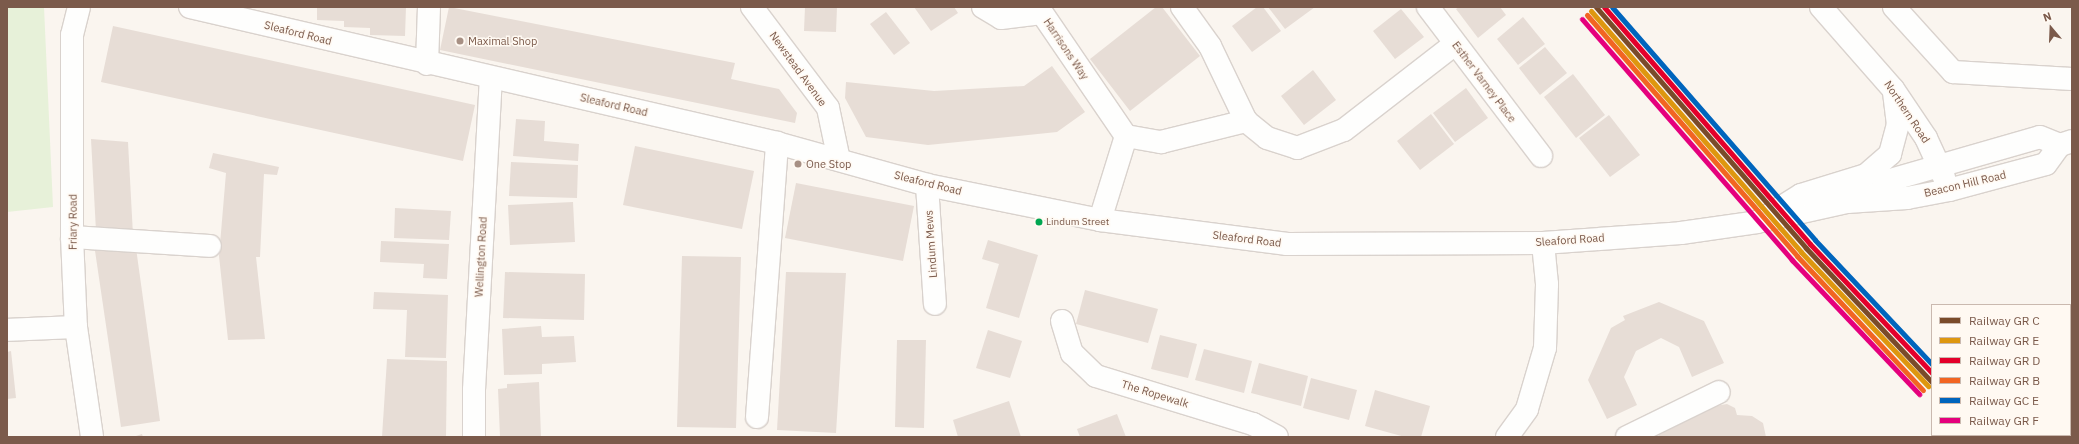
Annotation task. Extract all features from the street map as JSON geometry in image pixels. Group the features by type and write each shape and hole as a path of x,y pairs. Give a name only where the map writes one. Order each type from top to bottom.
{"street":[{"name":"Friary Road","path":"79,7 72,35 72,237 76,327 92,437"},
{"name":"Sleaford Road","path":"190,7 427,64 491,77 777,143 927,185 1100,220 1287,244 1543,243 1681,233 1757,222 1846,193"},
{"path":"427,64 429,7"},
{"name":"Newstead Avenue","path":"752,7 828,108 839,160"},
{"name":"Harrisons Way","path":"983,7 1001,18 1042,13 1126,136"},
{"path":"1182,7 1210,46 1246,121 1267,138 1297,148 1344,130 1455,44"},
{"name":"Esther Varney Place","path":"1428,7 1541,156"},
{"name":"Northern Road","path":"1821,7 1894,89 1926,138 1949,190"},
{"path":"1894,7 1953,72 2072,79"},
{"name":"Wellington Road","path":"474,437 474,390 491,77"},
{"path":"1846,193 1890,154 1898,125 1894,89"},
{"path":"1100,220 1126,136 1161,142 1246,121"},
{"path":"1846,193 1938,164 2040,137 2066,143"},
{"path":"758,417 777,143"},
{"name":"Beacon Hill Road","path":"1846,193 1907,198 1949,190 2046,164 2066,143"},
{"name":"Lindum Mews","path":"927,185 935,304"},
{"path":"72,237 210,246"},
{"path":"1507,437 1527,409 1545,348 1547,284 1543,243"},
{"name":"The Ropewalk","path":"1062,321 1072,353 1096,376 1254,424 1277,437"},
{"path":"7,330 76,327"},
{"path":"1627,437 1719,392"}],"green space":[{"path":"7,7 44,7 53,207 7,212"}],"building":[{"path":"317,7 406,7 405,36 370,35 370,28 344,27 344,21 317,20"},
{"path":"449,7 735,63 731,79 779,89 797,113 795,123 440,50"},
{"path":"805,7 837,7 836,32 804,31"},
{"path":"914,7 954,7 958,13 931,31"},
{"path":"1156,7 1162,7 1200,56 1130,111 1090,59"},
{"path":"1257,7 1263,7 1281,31 1252,52 1232,26"},
{"path":"1268,7 1315,7 1285,29"},
{"path":"1459,7 1500,7 1506,15 1478,38 1456,9"},
{"path":"1401,9 1424,37 1395,59 1373,31"},
{"path":"886,12 910,43 894,55 870,24"},
{"path":"1523,17 1545,44 1518,65 1497,39"},
{"path":"113,26 475,105 463,161 101,82"},
{"path":"1545,47 1567,73 1540,95 1519,68"},
{"path":"1052,66 1085,112 1057,132 928,145 866,137 845,98 846,82 934,91 1024,86"},
{"path":"1313,70 1336,100 1304,125 1281,96"},
{"path":"1573,74 1605,115 1576,138 1544,97"},
{"path":"1466,88 1488,118 1455,142 1433,113"},
{"path":"1431,114 1454,144 1420,170 1397,141"},
{"path":"1609,115 1640,155 1610,177 1579,138"},
{"path":"516,119 545,121 544,141 579,144 578,161 513,156"},
{"path":"91,139 128,142 133,235 96,231"},
{"path":"635,146 754,171 742,229 623,205"},
{"path":"213,153 279,167 277,175 264,174 260,257 256,257 265,339 228,340 219,256 226,173 209,168"},
{"path":"511,162 578,165 577,198 509,196"},
{"path":"796,183 914,206 903,261 785,238"},
{"path":"573,202 575,242 510,245 508,205"},
{"path":"395,208 451,211 449,240 394,238"},
{"path":"988,240 1038,255 1019,318 986,308 999,264 982,259"},
{"path":"381,241 449,244 447,279 423,278 424,264 380,262"},
{"path":"94,244 136,248 160,421 121,427"},
{"path":"682,256 741,257 736,428 677,427"},
{"path":"505,272 585,274 584,320 503,318"},
{"path":"786,272 846,273 836,433 777,430"},
{"path":"1085,290 1158,309 1148,343 1076,324"},
{"path":"374,292 448,295 446,358 405,357 407,310 373,309"},
{"path":"1659,302 1704,321 1724,363 1692,377 1679,347 1661,338 1636,351 1624,377 1637,405 1607,419 1588,380 1611,328 1625,320 1623,316"},
{"path":"541,326 542,337 574,336 576,362 542,364 542,374 504,375 502,329"},
{"path":"988,330 1022,341 1010,378 976,368"},
{"path":"1160,335 1197,344 1188,378 1151,369"},
{"path":"897,340 926,340 924,428 895,427"},
{"path":"1204,349 1252,361 1244,393 1195,380"},
{"path":"11,351 16,398 7,399 7,352"},
{"path":"387,359 447,361 446,437 382,437"},
{"path":"1259,363 1308,376 1301,406 1251,393"},
{"path":"1311,378 1357,390 1349,420 1303,408"},
{"path":"539,382 541,437 500,437 498,389 507,388 507,384"},
{"path":"1375,390 1430,406 1421,437 1405,437 1365,426"},
{"path":"1009,401 1021,437 958,437 953,420"},
{"path":"1727,404 1735,408 1737,415 1752,416 1763,423 1766,437 1659,437 1658,434 1715,406"},
{"path":"1117,414 1126,437 1080,437 1077,429"},
{"path":"142,434 143,437 133,437"}],"transit line":[{"path":"1596,7 1806,248 1931,381"},
{"path":"1604,7 1810,244 1931,372"},
{"path":"1612,7 1815,240 1931,363"},
{"path":"1591,11 1801,252 1928,386"},
{"path":"1587,15 1797,256 1923,390"},
{"path":"1582,19 1792,260 1919,394"}],"place":[{"name":"Maximal Shop","path":"460,41"},
{"name":"One Stop","path":"798,164"},
{"name":"Lindum Street","path":"1039,222"}]}
